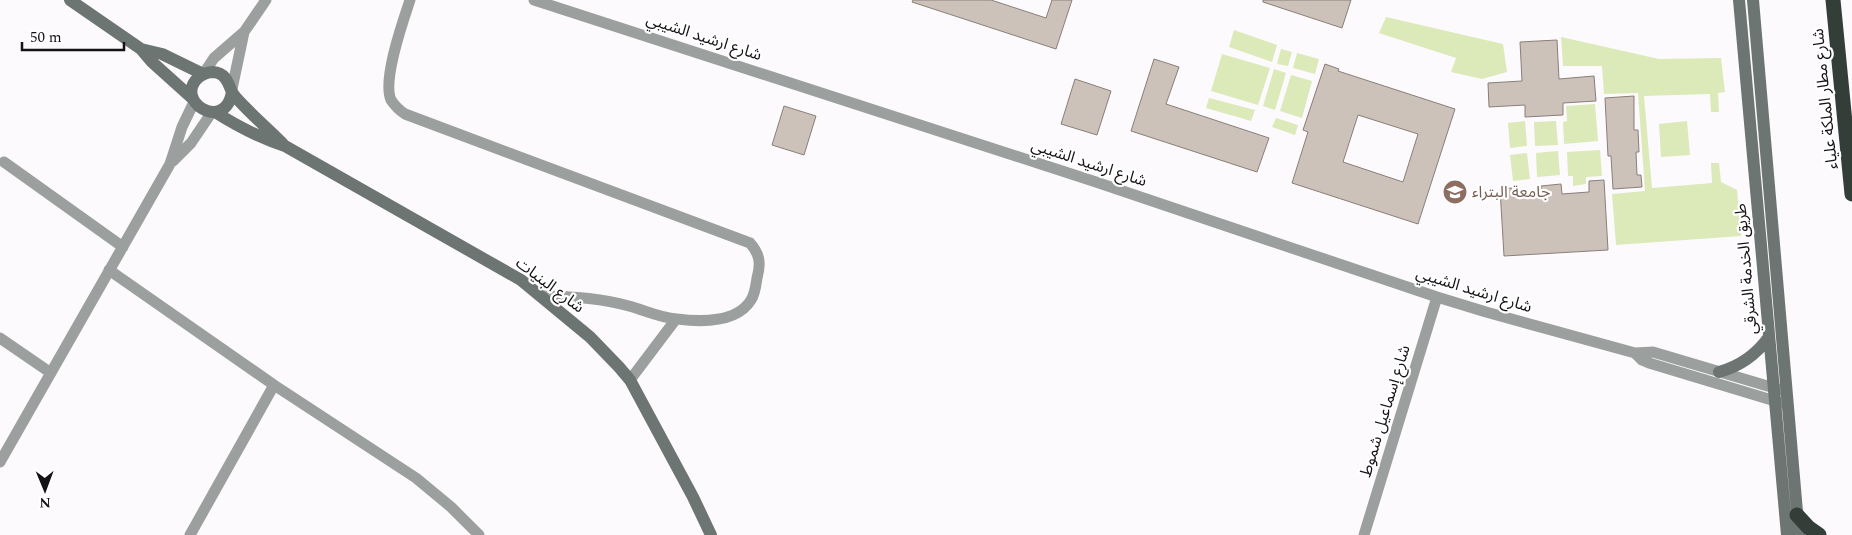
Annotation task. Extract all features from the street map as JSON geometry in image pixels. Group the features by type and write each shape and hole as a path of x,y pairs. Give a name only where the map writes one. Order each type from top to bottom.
{"highway":[{"name":"شارع مطار الملكة علياء","path":"1833,0 1852,194"},
{"path":"1797,515 1809,528 1819,535"}],"street":[{"path":"70,0 142,49 152,62 193,100 199,108 214,112"},
{"path":"0,462 170,164 193,100 192,89 196,80 221,51 244,32 266,0"},
{"path":"410,0 395,48 390,80 390,98 397,108 405,114 750,243 756,249 760,268 752,299 748,305 736,314 710,320 676,320 600,300 573,296 541,296"},
{"name":"شارع ارشيد الشيبي","path":"534,0 1077,176 1437,297 1635,353 1653,352 1780,390"},
{"name":"طريق الخدمة الشرقي","path":"1739,0 1769,337 1780,390"},
{"name":"طريق الخدمة الشرقي","path":"1753,0 1781,403 1787,535"},
{"path":"170,164 190,143 214,112 227,105 231,99 244,32"},
{"path":"142,49 162,54 203,74 213,72 222,74 228,80 232,90"},
{"name":"شارع البنيات","path":"232,90 285,146"},
{"name":"شارع البنيات","path":"214,112 270,141 285,146 521,280 590,337 620,367 630,380 711,535"},
{"path":"4,162 123,247"},
{"path":"109,270 274,385 416,478 451,507 479,535"},
{"name":"شارع إسماعيل شموط","path":"1364,535 1437,297"},
{"path":"630,380 676,320"},
{"path":"1719,372 1749,359 1769,337"},
{"path":"0,338 51,373"},
{"name":"شارع ارشيد الشيبي","path":"1635,353 1642,360 1649,363 1781,403"},
{"path":"190,535 274,385"},
{"name":"طريق الخدمة الشرقي","path":"1781,403 1799,535"}],"green space":[{"path":"1386,17 1503,44 1507,72 1482,79 1451,72 1456,58 1379,33"},
{"path":"1234,30 1277,45 1272,62 1229,47"},
{"path":"1561,37 1659,59 1721,58 1725,92 1718,93 1719,112 1711,112 1710,94 1644,96 1652,188 1712,183 1711,163 1719,163 1721,182 1737,190 1741,236 1616,245 1612,194 1645,191 1638,93 1604,94 1602,66 1563,66"},
{"path":"1281,49 1292,52 1288,66 1277,64"},
{"path":"1297,53 1319,59 1315,74 1293,68"},
{"path":"1222,54 1270,68 1258,105 1211,91"},
{"path":"1274,69 1286,73 1275,110 1263,106"},
{"path":"1291,75 1312,81 1302,118 1280,111"},
{"path":"1209,98 1255,110 1251,121 1206,108"},
{"path":"1595,104 1598,141 1564,144 1563,122 1567,121 1566,106"},
{"path":"1276,118 1298,125 1295,135 1272,127"},
{"path":"1525,121 1527,146 1510,148 1508,123"},
{"path":"1556,121 1558,145 1535,146 1534,122"},
{"path":"1687,121 1690,155 1661,157 1659,124"},
{"path":"1600,150 1602,176 1586,177 1586,184 1573,186 1573,176 1568,176 1567,152"},
{"path":"1558,151 1560,175 1537,177 1536,153"},
{"path":"1527,153 1530,179 1513,181 1510,155"}],"building":[{"path":"913,0 991,0 1046,18 1052,0 1072,0 1056,49 912,2"},
{"path":"1263,0 1351,0 1342,28 1263,2"},
{"path":"1557,40 1559,79 1594,76 1596,101 1563,103 1563,115 1525,117 1525,105 1489,107 1488,83 1522,81 1520,42"},
{"path":"1154,59 1179,67 1166,104 1269,138 1257,172 1131,131"},
{"path":"1325,64 1339,69 1338,71 1455,109 1418,224 1292,183 1308,132 1303,130","holes":["1358,115 1418,134 1403,182 1343,162"]},
{"path":"1075,79 1111,91 1097,135 1061,124"},
{"path":"1634,96 1634,130 1638,130 1639,152 1636,152 1637,175 1641,175 1642,187 1613,189 1611,156 1608,156 1605,98"},
{"path":"784,106 816,116 804,155 772,145"},
{"path":"1604,180 1608,250 1504,256 1500,189 1512,188 1513,197 1541,196 1541,186 1561,184 1562,194 1589,192 1589,181"}],"place":[{"name":"جامعة البتراء","path":"1455,192"}]}
